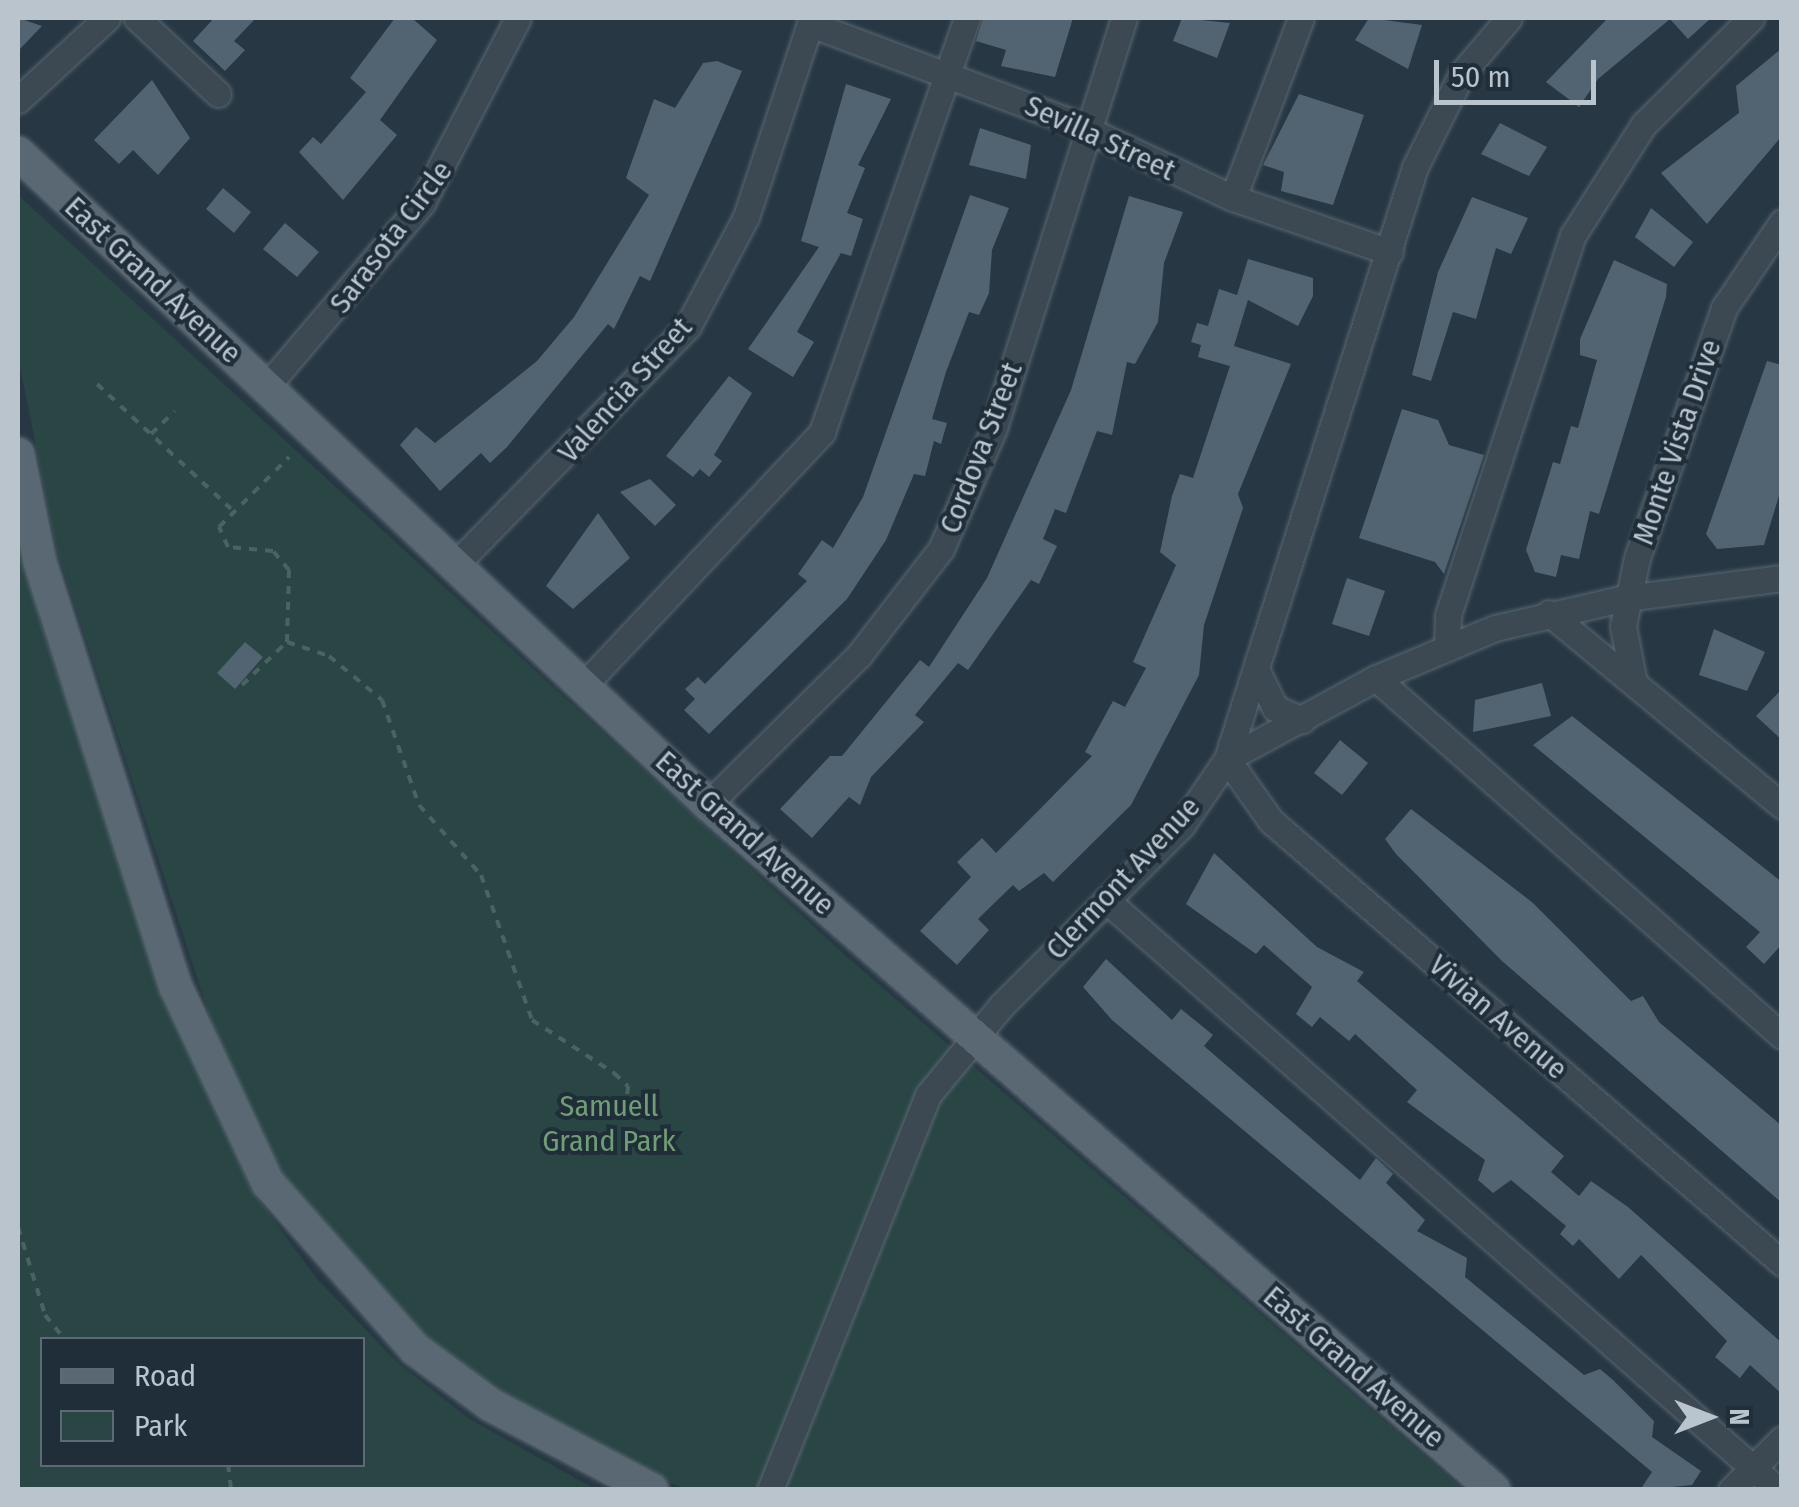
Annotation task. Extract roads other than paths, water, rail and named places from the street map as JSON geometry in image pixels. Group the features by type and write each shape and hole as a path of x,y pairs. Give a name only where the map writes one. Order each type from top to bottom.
{"main road":[{"name":"East Grand Avenue","path":"18,152 708,804 1494,1490"},
{"path":"18,454 40,562 176,987 268,1183 415,1349 491,1405 652,1490"}],"street":[{"path":"18,100 107,18"},
{"path":"136,18 218,94"},
{"name":"Sarasota Circle","path":"267,386 422,204 518,18"},
{"path":"583,686 822,432 968,18"},
{"name":"Cordova Street","path":"708,804 858,655 941,549 994,428 1124,18"},
{"path":"1233,198 1301,18"},
{"name":"Clermont Avenue","path":"770,1490 918,1113 975,1034 1182,825 1227,760 1436,119 1509,18"},
{"path":"1447,645 1448,615 1572,235 1644,124 1751,18"},
{"name":"Sevilla Street","path":"811,21 950,74 1233,198 1390,252"},
{"name":"Valencia Street","path":"456,564 688,326 746,217 811,21"},
{"name":"Monte Vista Drive","path":"1634,678 1625,598 1724,308 1782,222"},
{"path":"1227,760 1376,678 1447,645 1550,613 1625,598 1782,578"},
{"path":"1550,613 1634,678 1782,806"},
{"path":"1256,669 1276,708 1302,720"},
{"path":"1376,678 1782,1036"},
{"name":"Vivian Avenue","path":"1227,760 1272,821 1782,1264"},
{"path":"1106,900 1778,1490"},
{"path":"1731,1490 1782,1439"}],"park label":[{"name":"Samuell Grand Park","path":"609,1123"}]}
